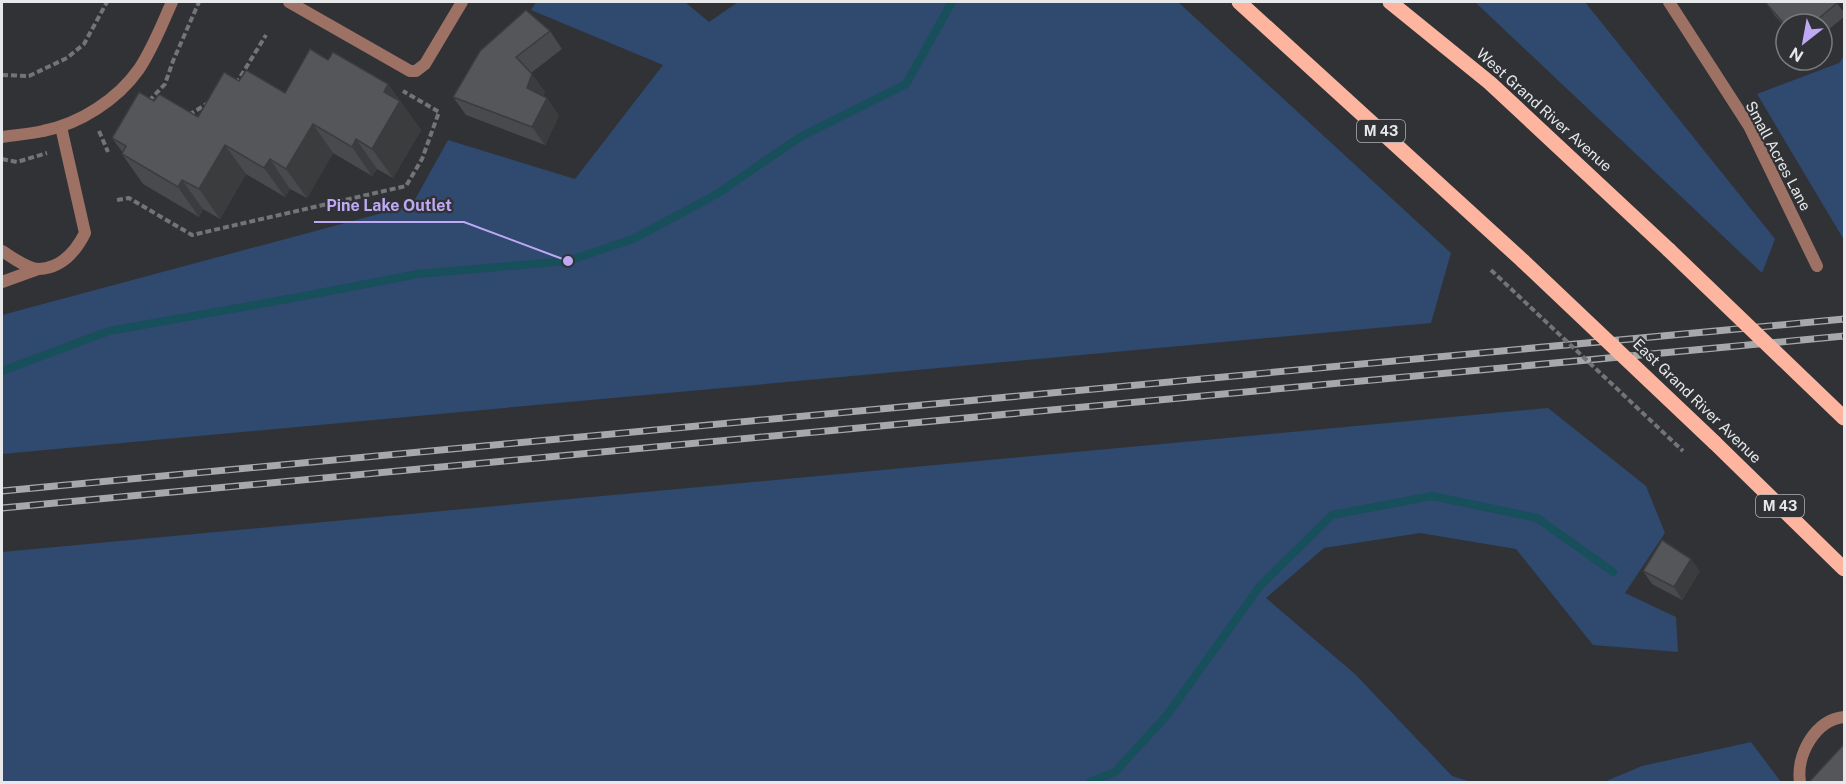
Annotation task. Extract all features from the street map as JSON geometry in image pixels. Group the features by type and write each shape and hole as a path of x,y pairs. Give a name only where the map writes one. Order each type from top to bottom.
{"main road":[{"name":"East Grand River Avenue","path":"1239,2 1523,261 1845,569"},
{"name":"West Grand River Avenue","path":"1390,2 1490,83 1845,418"}],"street":[{"path":"2,137 61,127 85,116 104,103 128,81 147,54 172,2"},
{"path":"291,2 410,71 416,71 425,64 462,2"},
{"name":"Small Acres Lane","path":"1669,2 1749,126 1818,266"},
{"path":"2,282 62,263 78,248 85,233 61,127"},
{"path":"2,251 17,261 38,269"},
{"path":"1800,783 1798,770 1803,753 1816,732 1834,718 1845,717"}],"path":[{"path":"2,75 29,76 67,58 84,44 107,2"},
{"path":"234,88 266,35"},
{"path":"117,200 129,198 192,235 406,186 422,159 439,112 399,89"},
{"path":"183,119 214,100"},
{"path":"99,131 108,152"},
{"path":"1491,270 1683,451"}],"shaded area":[{"path":"536,2 685,2 709,22 738,2 1178,2 1451,253 1431,323 2,454 2,315 412,205 448,140 575,179 663,65 531,10"},
{"path":"1475,2 1585,2 1775,239 1762,273"},
{"path":"1844,56 1844,240 1757,94 1815,72 1834,72 1834,65 1839,63"},
{"path":"1548,408 1646,486 1665,533 1625,593 1676,617 1678,652 1593,645 1516,549 1420,533 1324,548 1266,598 1355,674 1452,776 1471,782 2,782 2,552"},
{"path":"1751,742 1781,782 1604,782 1642,766"}],"building":[{"path":"1766,3 1837,3 1826,12 1774,12"},
{"path":"526,10 550,31 516,57 532,74 527,88 547,98 532,127 453,97 480,51"},
{"path":"310,49 328,60 333,52 388,84 384,92 400,101 372,149 356,139 352,147 313,124 286,169 270,159 264,168 225,145 199,189 182,180 178,187 122,154 126,146 112,138 139,92 154,101 159,94 198,117 224,72 239,81 246,70 285,93"},
{"path":"1662,540 1691,559 1674,587 1643,571"},
{"path":"1845,743 1845,783 1809,783 1809,782"}],"waterway":[{"path":"2,371 109,331 418,274 568,261 633,239 717,194 800,137 906,84 952,2"},
{"path":"1090,782 1115,772 1167,715 1260,586 1332,515 1432,496 1537,518 1613,572"}],"railway":[{"path":"2,491 1844,319"},
{"path":"2,508 1844,336"}],"place":[{"name":"Pine Lake Outlet","path":"568,261"}]}
